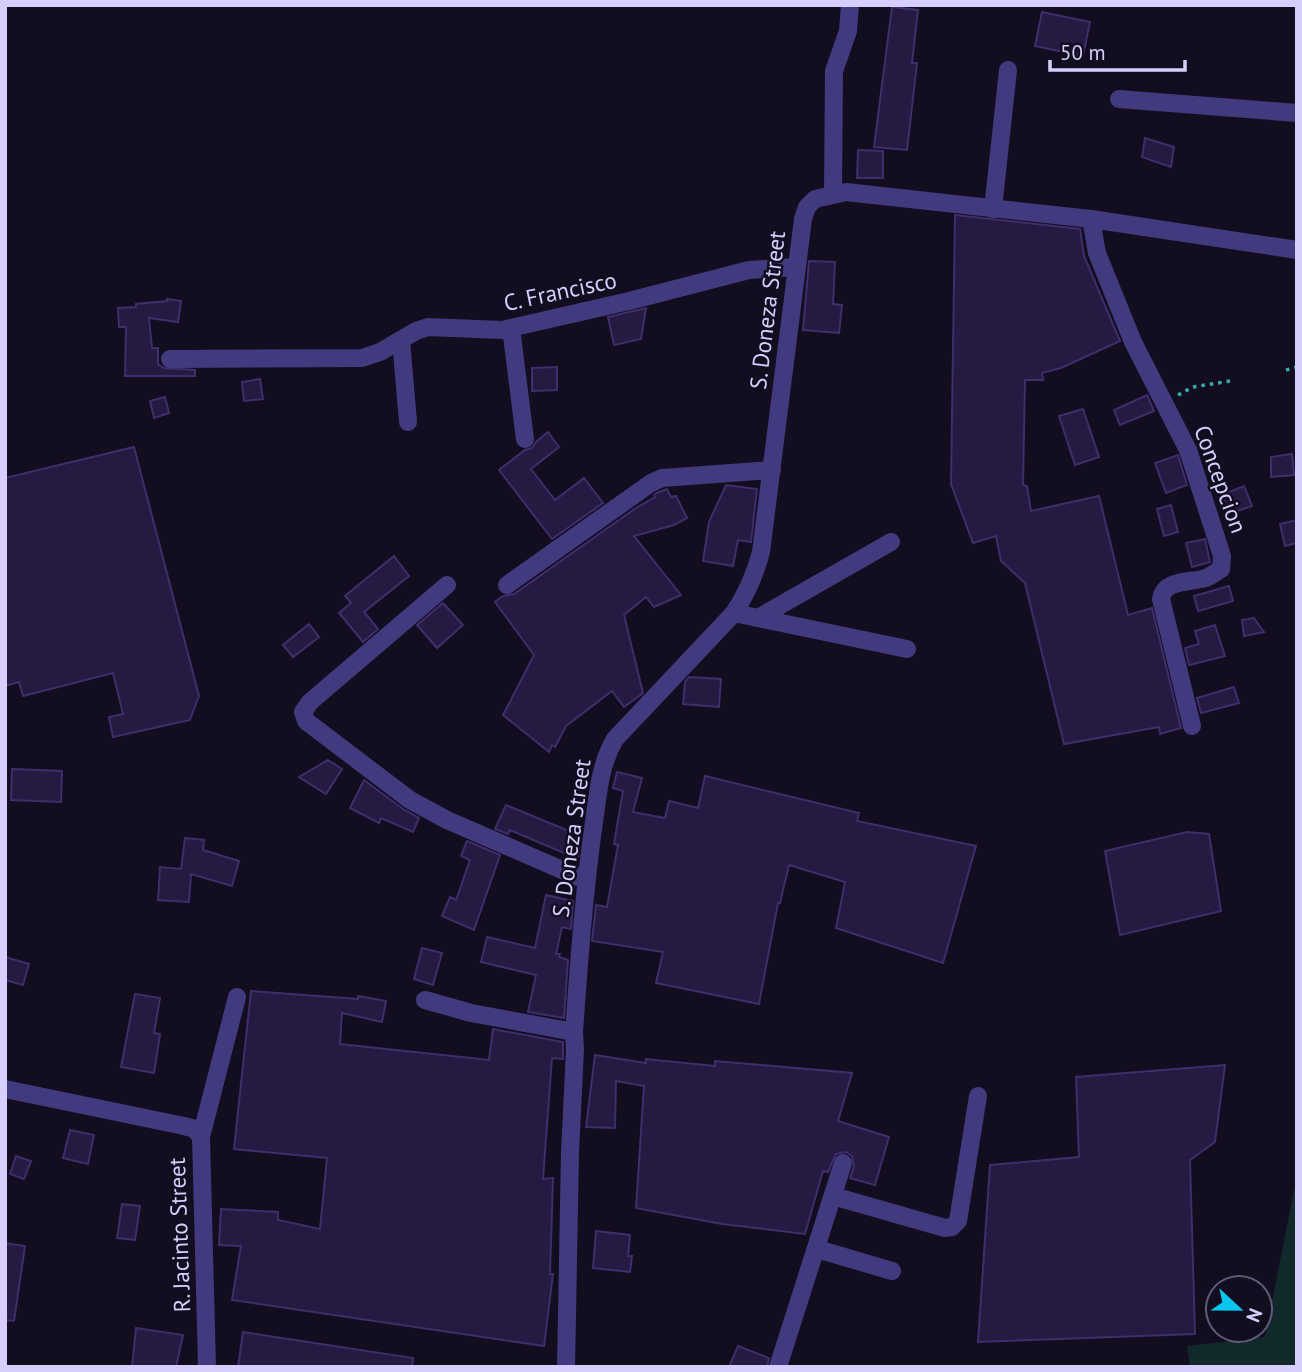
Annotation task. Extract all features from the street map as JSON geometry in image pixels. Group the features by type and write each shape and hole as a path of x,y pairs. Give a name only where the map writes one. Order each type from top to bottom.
{"street":[{"path":"850,5 848,31 834,71 833,194 846,192 1091,219 1297,250"},
{"path":"993,209 1008,70"},
{"path":"1119,99 1297,113"},
{"name":"S. Doneza Street","path":"566,1367 574,1032 585,880 601,774 609,748 622,730 734,613 748,592 761,552 796,267 807,207 815,199 833,194"},
{"name":"Concepcion","path":"1091,219 1097,253 1133,342 1188,450 1222,556 1221,569 1209,578 1167,586 1162,591 1161,599 1192,726"},
{"name":"C. Francisco","path":"170,359 362,358 380,352 428,327 511,328 748,270 796,267"},
{"path":"511,328 525,439"},
{"path":"401,340 408,422"},
{"path":"508,585 651,483 662,478 772,470"},
{"path":"758,618 891,542"},
{"path":"447,585 310,702 303,712 306,721 410,800 447,820 585,880"},
{"path":"734,613 907,649"},
{"path":"201,1136 237,997"},
{"path":"425,1000 471,1013 574,1032"},
{"name":"R. Jacinto Street","path":"5,1089 184,1126 195,1129 201,1136 207,1367"},
{"path":"833,1196 946,1228 952,1227 958,1221 978,1096"},
{"path":"778,1367 843,1163"},
{"path":"817,1249 891,1271"}],"path":[{"path":"1286,370 1297,367"},
{"path":"1164,402 1194,387 1230,381"}],"green space":[{"path":"1297,1175 1297,1367 1190,1367 1187,1346 1274,1344 1274,1291"}],"building":[{"path":"892,7 918,10 912,63 917,63 907,150 874,147"},
{"path":"1042,12 1090,22 1083,56 1035,46"},
{"path":"1145,138 1174,147 1171,167 1142,157"},
{"path":"858,150 883,151 883,178 857,178"},
{"path":"955,215 1080,229 1084,256 1120,341 1061,368 1042,373 1043,380 1025,380 1023,485 1027,486 1031,511 1099,496 1128,615 1152,608 1181,728 1160,734 1159,727 1064,744 1025,583 1001,561 996,536 973,543 951,484"},
{"path":"809,261 835,262 833,304 842,305 839,333 803,330"},
{"path":"167,299 181,301 178,322 149,318 152,348 158,348 158,364 164,368 195,370 195,376 125,376 126,327 119,327 118,308 136,307 136,304"},
{"path":"646,308 641,339 614,345 608,317"},
{"path":"557,367 557,390 532,391 532,368"},
{"path":"260,379 263,399 244,401 242,382"},
{"path":"1147,395 1154,411 1120,425 1114,410"},
{"path":"165,397 169,413 154,418 150,401"},
{"path":"1083,409 1099,457 1075,465 1059,416"},
{"path":"548,432 559,447 531,469 555,500 584,478 603,503 552,539 499,470 525,450 532,448"},
{"path":"134,447 199,696 190,720 113,737 109,717 123,714 113,673 23,696 19,682 5,686 5,478"},
{"path":"1292,454 1294,475 1271,477 1271,457"},
{"path":"1178,455 1187,485 1166,493 1155,463"},
{"path":"726,485 757,489 751,542 738,540 733,566 703,561 709,522"},
{"path":"1244,486 1252,506 1228,514 1221,495"},
{"path":"667,489 671,497 676,496 687,518 674,525 634,536 681,595 654,607 646,597 624,615 643,693 624,707 612,691 566,726 555,747 552,745 549,752 503,715 534,655 495,602 503,596 514,594 655,497 654,495"},
{"path":"1171,505 1178,532 1164,536 1157,509"},
{"path":"1297,520 1297,543 1285,546 1280,524"},
{"path":"1205,539 1210,562 1192,567 1186,543"},
{"path":"394,556 409,576 364,612 378,629 363,642 339,613 351,603 345,596"},
{"path":"1229,586 1233,601 1198,611 1194,596"},
{"path":"443,603 463,625 437,648 417,625"},
{"path":"1254,618 1264,632 1244,636 1242,620"},
{"path":"309,624 319,637 293,657 283,645"},
{"path":"1215,625 1225,656 1189,665 1185,648 1199,644 1195,631"},
{"path":"689,677 721,679 719,707 683,704 685,682"},
{"path":"1234,687 1239,703 1201,713 1197,698"},
{"path":"328,760 342,769 326,794 299,777"},
{"path":"12,769 62,771 61,802 11,800"},
{"path":"617,772 642,778 633,812 665,818 669,801 698,808 705,776 859,813 857,821 976,846 943,963 836,928 845,882 789,865 778,903 759,1004 656,983 663,952 592,941 596,905 607,907 618,845 614,844 623,791 613,788"},
{"path":"364,780 419,818 413,832 381,818 379,823 350,808"},
{"path":"506,805 581,836 578,859 510,830 508,834 495,829"},
{"path":"1187,832 1209,834 1221,911 1120,935 1105,851"},
{"path":"185,838 204,840 203,850 239,861 232,886 191,874 189,902 158,900 160,867 181,869"},
{"path":"467,841 500,855 474,930 442,916 450,897 456,900 470,860 461,856"},
{"path":"546,895 573,901 571,929 562,927 556,954 568,960 564,1018 528,1012 536,975 481,962 487,937 535,948"},
{"path":"422,948 442,953 433,985 414,979"},
{"path":"5,957 29,964 23,985 5,980"},
{"path":"251,991 358,999 358,996 386,1001 382,1022 342,1013 340,1044 489,1060 493,1029 563,1042 563,1059 552,1058 543,1179 553,1178 550,1274 553,1274 544,1346 232,1300 241,1246 219,1245 221,1209 278,1212 278,1220 320,1229 327,1158 234,1149"},
{"path":"135,994 160,998 154,1033 160,1034 154,1073 121,1067"},
{"path":"595,1055 646,1063 646,1059 715,1066 715,1061 852,1073 838,1121 889,1137 875,1185 850,1178 854,1166 852,1156 846,1152 836,1154 828,1172 823,1171 805,1234 722,1224 636,1208 644,1086 616,1081 615,1128 586,1127"},
{"path":"1225,1065 1215,1142 1190,1160 1195,1334 978,1342 990,1165 1079,1157 1076,1077"},
{"path":"70,1130 94,1135 88,1164 63,1158"},
{"path":"16,1156 31,1161 24,1179 10,1174"},
{"path":"122,1204 140,1206 135,1240 117,1238"},
{"path":"596,1231 630,1235 630,1272 593,1268"},
{"path":"5,1243 25,1246 14,1321 5,1320"},
{"path":"136,1328 183,1335 176,1367 132,1367"},
{"path":"243,1332 413,1358 412,1367 238,1367"},
{"path":"738,1346 769,1358 767,1367 729,1367"}]}
